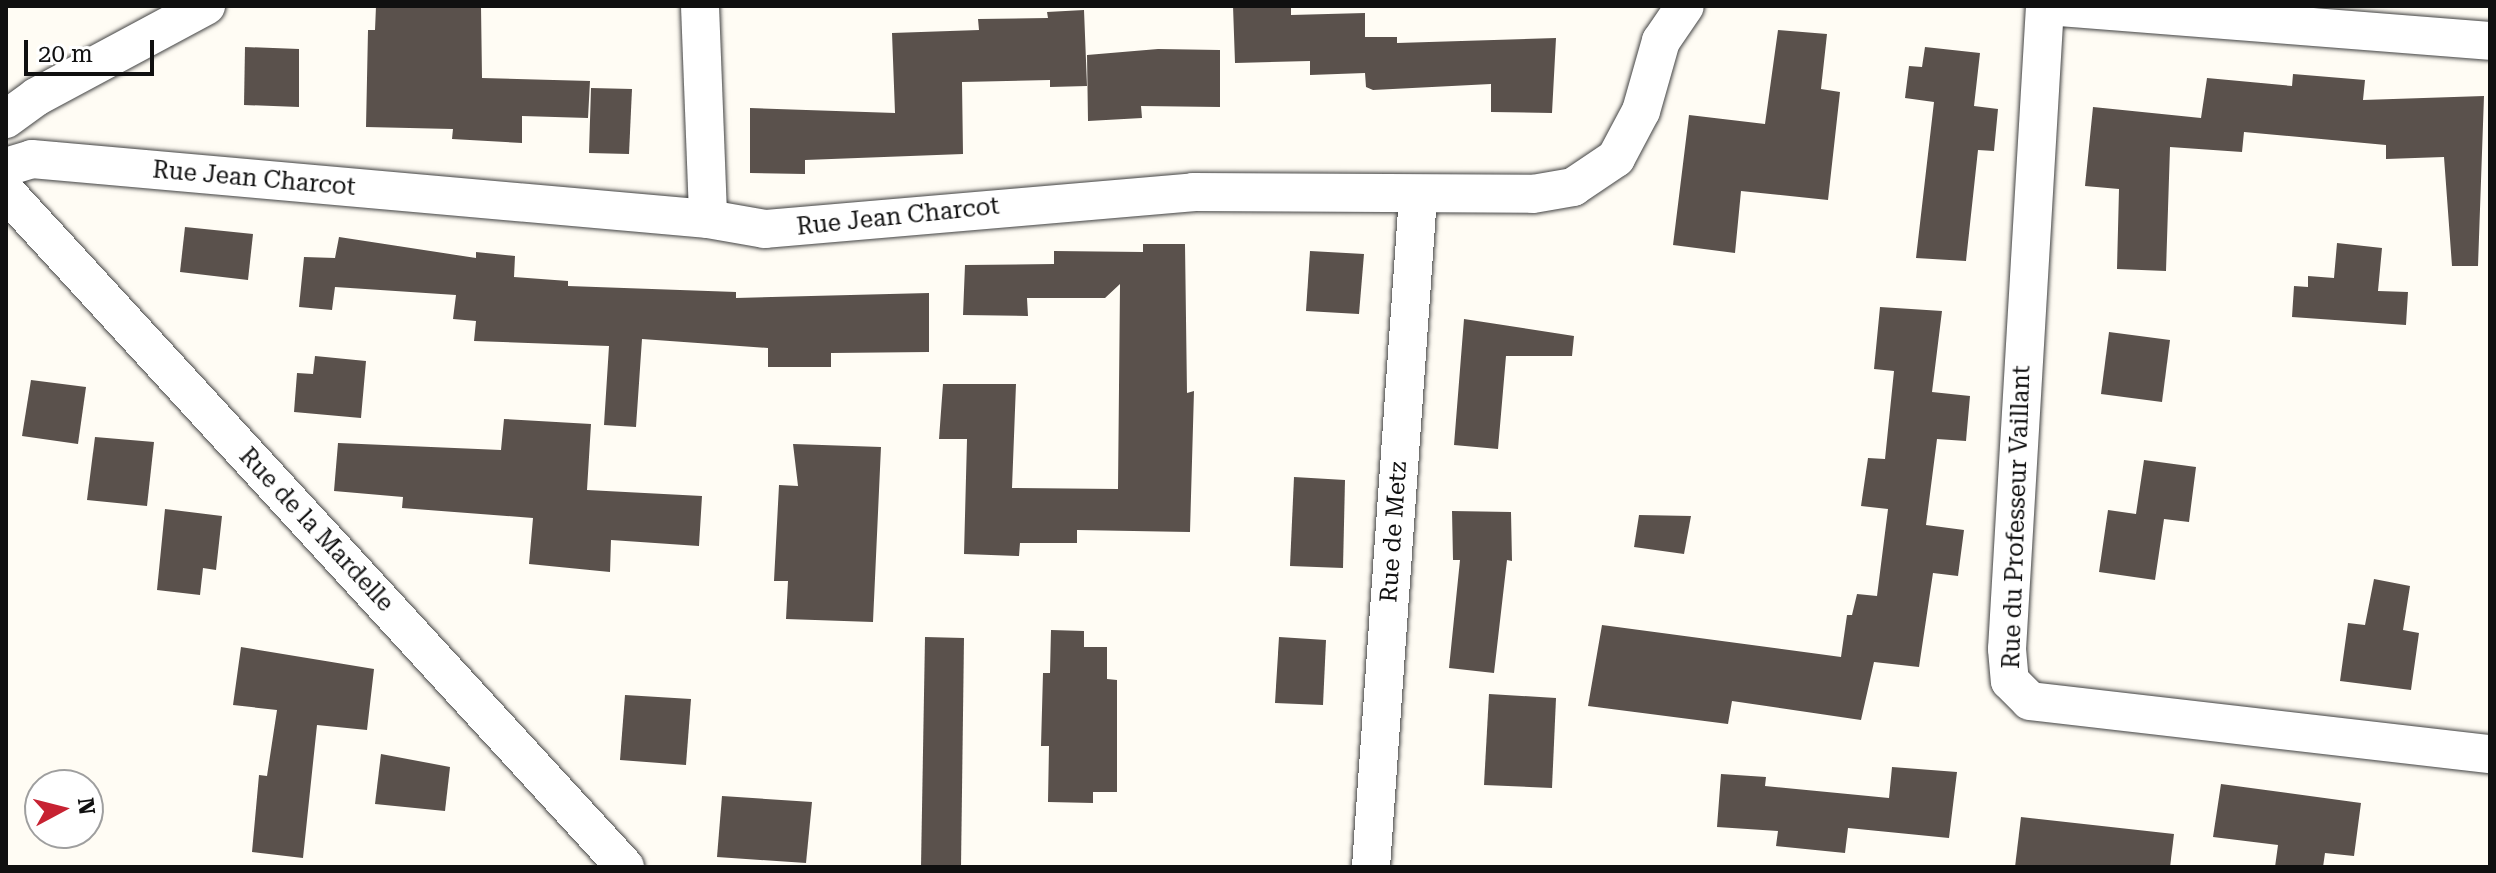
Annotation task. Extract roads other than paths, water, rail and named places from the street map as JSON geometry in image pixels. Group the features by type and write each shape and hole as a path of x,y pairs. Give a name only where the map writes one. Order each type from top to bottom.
{"street":[{"path":"6,119 36,97 206,6"},
{"path":"700,6 708,219"},
{"name":"Rue Jean Charcot","path":"6,167 32,159 708,219 765,229 814,228 1029,203 1193,192 1418,196 1533,194 1573,187 1616,158 1631,134 1661,41 1685,6"},
{"path":"2046,6 2490,41"},
{"name":"Rue du Professeur Vaillant","path":"2046,6 2007,649 2010,681 2030,701 2490,754"},
{"name":"Rue de la Mardelle","path":"6,192 625,867"},
{"name":"Rue de Metz","path":"1371,867 1418,196"}]}
